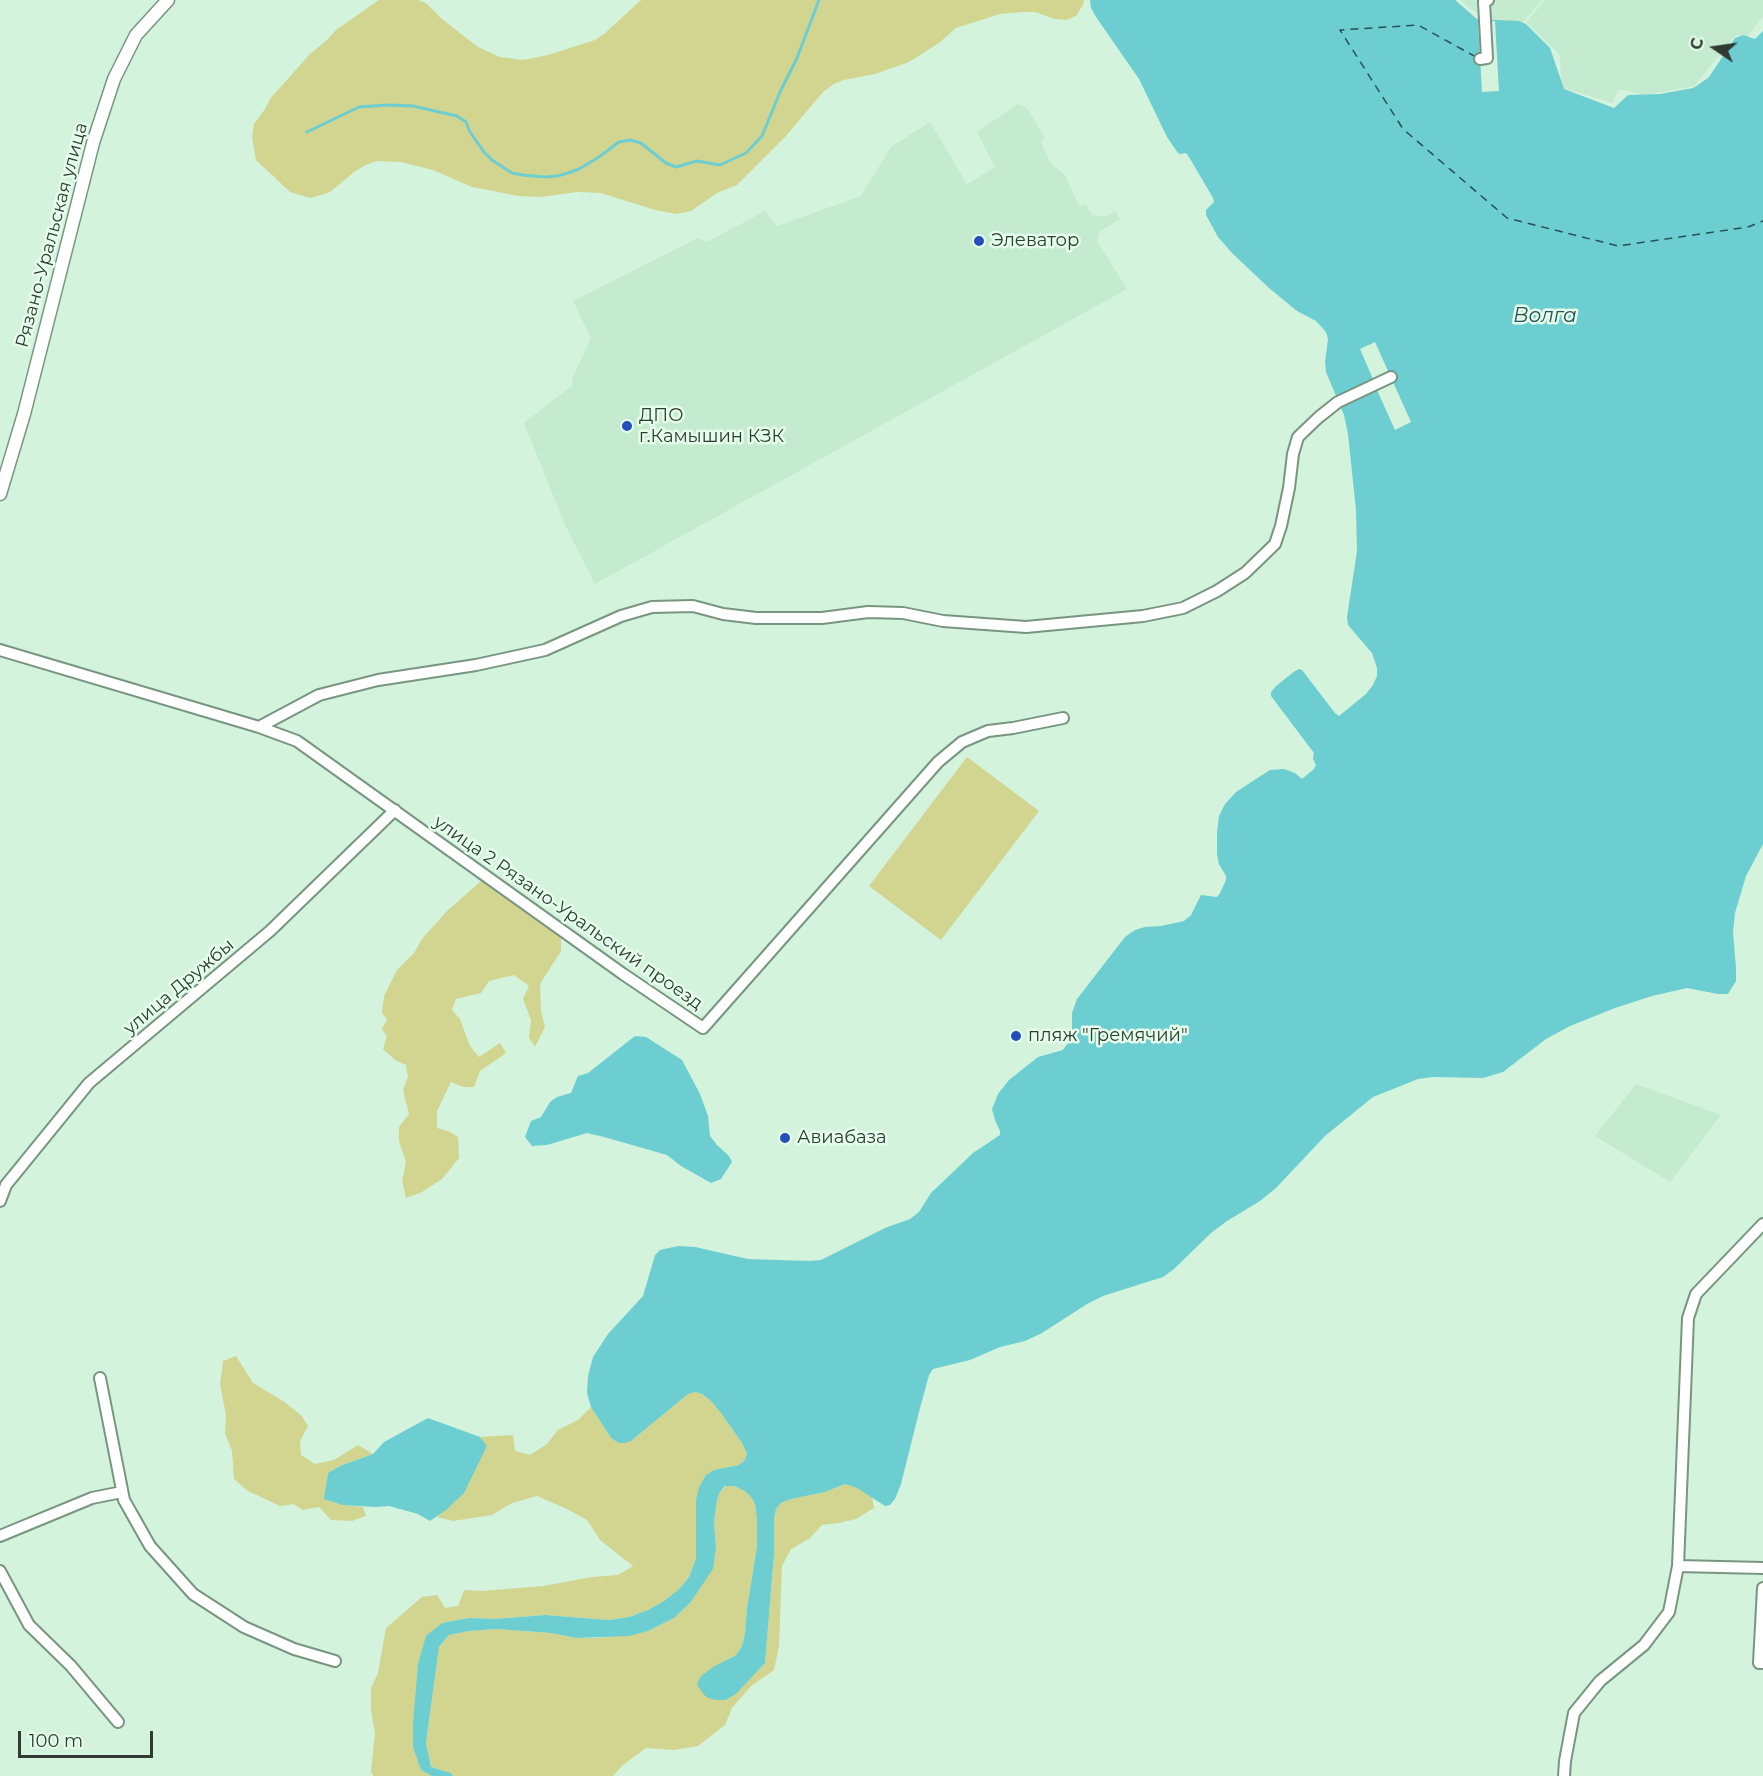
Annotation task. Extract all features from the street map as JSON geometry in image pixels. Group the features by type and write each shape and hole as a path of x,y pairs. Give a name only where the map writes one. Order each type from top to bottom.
{"main road":[{"name":"Рязано-Уральская улица","path":"0,494 24,414 93,144 114,79 136,35 168,0"}],"street":[{"path":"1480,59 1486,58 1484,2 1488,0"},
{"path":"259,727 319,695 378,680 476,665 545,650 621,616 652,606 693,606 723,614 756,618 822,618 868,612 903,613 943,621 1026,627 1143,616 1183,609 1245,573 1275,544 1281,526 1298,437 1338,402 1391,378"},
{"name":"улица 2 Рязано-Уральский проезд","path":"0,650 259,727 297,741 622,974 703,1028 938,762 962,742 988,731 1063,718"},
{"name":"улица Дружбы","path":"0,1201 6,1185 89,1083 270,932 395,810"},
{"path":"1564,1776 1574,1713 1600,1681 1644,1645 1669,1612 1678,1566 1688,1318 1696,1293 1763,1224"},
{"path":"100,1377 124,1500 150,1546 193,1594 244,1627 294,1649 335,1661"},
{"path":"0,1536 92,1497 122,1492"},
{"path":"1678,1566 1763,1568"},
{"path":"0,1571 29,1625 71,1666 117,1722"},
{"path":"1761,1663 1763,1588"}],"shaded area":[{"path":"1460,0 1543,0 1523,22 1494,20 1470,9"},
{"path":"1545,0 1763,0 1763,16 1748,36 1736,35 1694,86 1645,95 1619,89 1612,103 1563,88 1560,55 1526,22"},
{"path":"1018,104 1027,108 1045,138 1041,143 1051,164 1065,175 1079,206 1086,204 1092,215 1106,217 1115,211 1120,219 1100,231 1097,241 1127,289 595,584 565,525 524,423 573,385 572,379 591,338 573,301 698,238 707,242 765,211 777,226 861,196 891,147 930,122 967,184 995,167 977,132"},
{"path":"1636,1084 1721,1115 1670,1182 1595,1136"}],"green space":[{"path":"379,0 418,0 426,3 442,19 478,47 500,57 523,60 548,55 595,40 641,0 1084,0 1076,16 1066,20 1035,12 1023,12 1000,14 956,28 939,43 909,62 875,74 834,84 824,91 785,137 737,185 717,193 691,211 677,214 655,210 601,193 577,192 541,197 518,196 472,187 433,170 401,162 376,161 354,172 330,192 310,198 290,192 256,160 252,137 254,124 270,99 309,55 336,30"},
{"path":"967,757 1039,811 941,940 869,886"},
{"path":"481,881 561,938 561,951 540,984 541,1011 545,1027 535,1047 529,1038 531,1020 523,999 529,986 514,975 489,981 481,993 456,999 452,1010 460,1019 470,1046 479,1057 500,1043 506,1053 480,1071 474,1087 463,1087 451,1082 437,1111 437,1128 458,1137 459,1158 442,1179 422,1192 406,1198 402,1181 406,1162 399,1141 399,1127 409,1114 403,1090 408,1077 406,1065 395,1060 383,1049 387,1036 382,1029 387,1019 382,1013 384,996 397,970 414,953 422,939 446,912"},
{"path":"236,1356 253,1383 301,1415 308,1426 300,1441 301,1455 315,1464 334,1460 358,1445 373,1454 328,1473 325,1499 342,1505 363,1507 366,1516 352,1521 331,1520 319,1507 303,1510 293,1504 280,1506 248,1491 234,1479 232,1451 225,1433 226,1415 220,1384 223,1361"},
{"path":"695,1392 711,1401 742,1443 747,1454 740,1465 714,1470 696,1500 696,1559 689,1577 679,1589 648,1610 629,1617 609,1620 545,1615 495,1619 469,1618 442,1623 413,1747 421,1769 432,1776 373,1776 371,1771 375,1733 371,1711 371,1688 378,1673 386,1628 422,1597 437,1595 445,1608 458,1606 464,1590 482,1591 543,1586 618,1575 633,1566 600,1540 587,1520 537,1496 512,1503 492,1515 453,1521 437,1517 464,1492 486,1446 480,1437 513,1435 515,1451 530,1455 547,1444 558,1430 578,1420 591,1407 611,1438 631,1441 688,1394"},
{"path":"845,1484 872,1497 874,1508 856,1519 822,1525 809,1539 791,1549 782,1566 779,1646 774,1670 751,1686 732,1708 725,1725 698,1746 674,1750 646,1748 623,1765 613,1776 453,1776 451,1773 431,1767 426,1743 439,1647 449,1635 496,1629 551,1633 576,1638 599,1638 648,1631 674,1618 690,1603 716,1547 714,1522 717,1500 720,1492 726,1486 734,1486 751,1497 755,1504 757,1521 757,1546 745,1634 742,1646 736,1655 727,1659 726,1700 736,1694 765,1662 776,1509 781,1503 791,1499 825,1492"}],"water":[{"name":"Волга","path":"1090,0 1455,0 1477,19 1519,21 1526,24 1550,48 1564,89 1614,108 1628,95 1660,94 1693,88 1709,77 1735,38 1743,35 1755,39 1763,31 1763,844 1746,876 1735,913 1733,932 1736,981 1728,994 1687,988 1615,1008 1570,1026 1546,1039 1503,1072 1483,1078 1418,1079 1373,1097 1325,1136 1276,1188 1211,1233 1163,1277 1103,1296 1025,1341 1000,1347 970,1360 933,1369 929,1375 901,1484 890,1505 885,1506 857,1488 845,1484 825,1492 791,1499 781,1503 776,1509 765,1663 736,1694 726,1700 706,1697 697,1683 701,1676 713,1667 736,1655 742,1646 745,1634 757,1546 757,1521 755,1504 751,1497 734,1486 725,1486 717,1500 713,1569 690,1603 674,1618 648,1631 629,1636 576,1638 551,1633 496,1629 449,1635 439,1647 426,1743 431,1767 451,1773 453,1776 432,1776 421,1770 413,1747 418,1664 426,1636 442,1623 469,1618 495,1619 545,1615 609,1620 629,1617 664,1601 689,1577 696,1559 696,1500 699,1487 706,1475 714,1470 739,1465 747,1454 721,1413 702,1394 695,1392 688,1394 631,1441 625,1443 619,1443 611,1438 591,1407 587,1393 588,1376 593,1357 608,1334 643,1296 655,1255 660,1250 678,1246 695,1247 748,1259 821,1260 885,1228 910,1219 919,1212 931,1193 973,1153 1000,1135 992,1109 998,1094 1009,1080 1038,1057 1063,1050 1072,1030 1072,1013 1077,999 1125,937 1145,927 1184,921 1191,915 1201,895 1217,897 1220,893 1226,876 1219,864 1217,832 1219,816 1225,804 1236,792 1270,770 1284,769 1295,773 1302,779 1314,769 1316,765 1313,759 1314,753 1271,696 1276,686 1295,671 1302,670 1339,716 1366,694 1377,676 1372,653 1348,625 1347,617 1357,551 1356,510 1344,415 1326,372 1328,339 1326,332 1316,321 1297,311 1269,288 1218,237 1206,215 1206,210 1214,202 1213,198 1186,153 1178,153 1167,137 1139,79 1096,17"},
{"path":"635,1036 646,1037 682,1060 700,1094 708,1116 710,1136 732,1162 721,1179 711,1183 667,1155 587,1133 547,1145 532,1146 525,1137 531,1121 541,1117 550,1102 557,1097 571,1093 578,1076 588,1073"},
{"path":"428,1418 480,1437 487,1446 464,1493 446,1510 430,1521 418,1514 389,1506 342,1505 324,1499 328,1473 373,1454 384,1442"}],"pier":[{"path":"1495,21 1499,91 1482,92 1478,23"},
{"path":"1375,342 1411,422 1395,430 1377,390 1340,406 1336,396 1373,379 1360,349"}],"waterway":[{"path":"307,132 359,107 413,106 457,116 466,122 484,152 512,173 545,177 568,173 599,157 619,142 630,140 641,143 666,163 676,167 697,161 720,165 746,153 762,136 797,58 819,0"}],"ferry route":[{"path":"1476,57 1418,25 1340,30 1403,129 1507,218 1618,246 1748,227 1763,221"}],"place":[{"name":"Элеватор","path":"979,241"},
{"name":"ДПО г.Камышин КЗК","path":"627,426"},
{"name":"пляж \"Гремячий\"","path":"1016,1036"},
{"name":"Авиабаза","path":"785,1138"}]}
